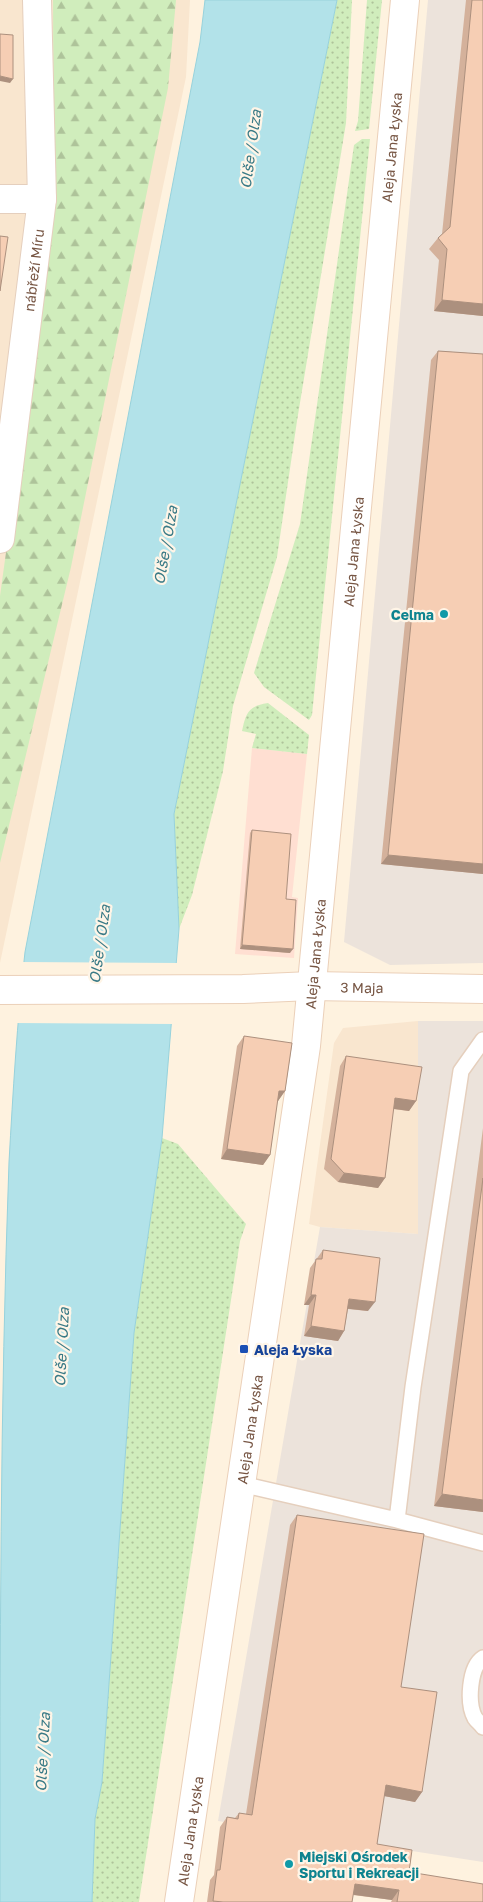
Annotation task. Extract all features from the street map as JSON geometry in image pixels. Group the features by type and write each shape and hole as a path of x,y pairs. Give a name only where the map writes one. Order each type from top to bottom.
{"street":[{"name":"nábřeží Míru","path":"0,539 42,199 38,0"},
{"name":"Aleja Jana Łyska","path":"179,1902 303,1065 405,0"},
{"path":"0,199 42,199"},
{"name":"3 Maja","path":"0,990 311,986 483,989"}],"lane":[{"path":"397,1520 413,1387 461,1070 483,1040"},
{"path":"241,1484 397,1520 483,1543"},
{"path":"483,1658 480,1659 472,1677 471,1699 475,1716 483,1727"}],"shaded area":[{"path":"0,0 190,0 186,77 0,963"},
{"path":"428,0 483,0 483,963 390,965 344,942"},
{"path":"252,748 307,754 292,897 298,898 294,958 235,954"},
{"path":"418,1021 418,1234 320,1227 309,1224 334,1043 343,1028"},
{"path":"418,1021 483,1021 483,1862 218,1821 320,1227 418,1234"}],"green space":[{"path":"53,0 176,0 168,88 71,567 0,863 0,596 54,204"},
{"path":"337,0 352,0 346,123 297,421 277,557 233,706 223,771 192,895 179,929 174,814"},
{"path":"367,0 382,0 369,129 355,131 358,121"},
{"path":"362,139 370,139 312,715 309,720 264,687 254,673 300,524 354,145"},
{"path":"268,703 309,735 307,754 252,748 256,734 242,731 245,719 252,708"},
{"path":"162,1138 178,1144 246,1224 240,1241 139,1902 92,1902 95,1819 102,1782 134,1333"}],"water":[{"name":"Olše / Olza","path":"205,0 337,0 174,814 179,929 162,1138 134,1333 102,1782 95,1819 92,1902 0,1902 1,1532 6,1254 12,1110 25,952 200,42"}],"pier":[{"path":"21,962 179,963 174,1024 14,1023"}],"building":[{"path":"472,0 483,0 483,304 442,300 447,249 438,238 450,227"},
{"path":"0,34 13,35 13,79 0,76"},
{"path":"0,236 8,237 0,291"},
{"name":"Celma","path":"438,351 483,354 483,864 388,855"},
{"path":"252,830 291,834 286,899 296,900 293,949 242,945"},
{"path":"244,1036 292,1043 285,1091 279,1091 270,1155 227,1149"},
{"path":"346,1056 422,1067 416,1101 395,1098 385,1178 344,1173 331,1159"},
{"path":"483,1178 483,1500 442,1494"},
{"path":"323,1250 380,1258 375,1302 349,1299 344,1331 311,1326 316,1295 311,1295 316,1259 322,1259"},
{"path":"297,1515 424,1534 401,1687 437,1692 422,1792 386,1785 377,1844 412,1850 409,1872 483,1884 483,1902 397,1902 399,1890 355,1884 352,1902 213,1901 217,1870 220,1870 227,1817 238,1819 239,1813 252,1815"}],"place":[{"name":"Celma","path":"444,614"},
{"name":"Aleja Łyska","path":"244,1349"},
{"name":"Miejski Ośrodek Sportu i Rekreacji","path":"289,1864"}]}
